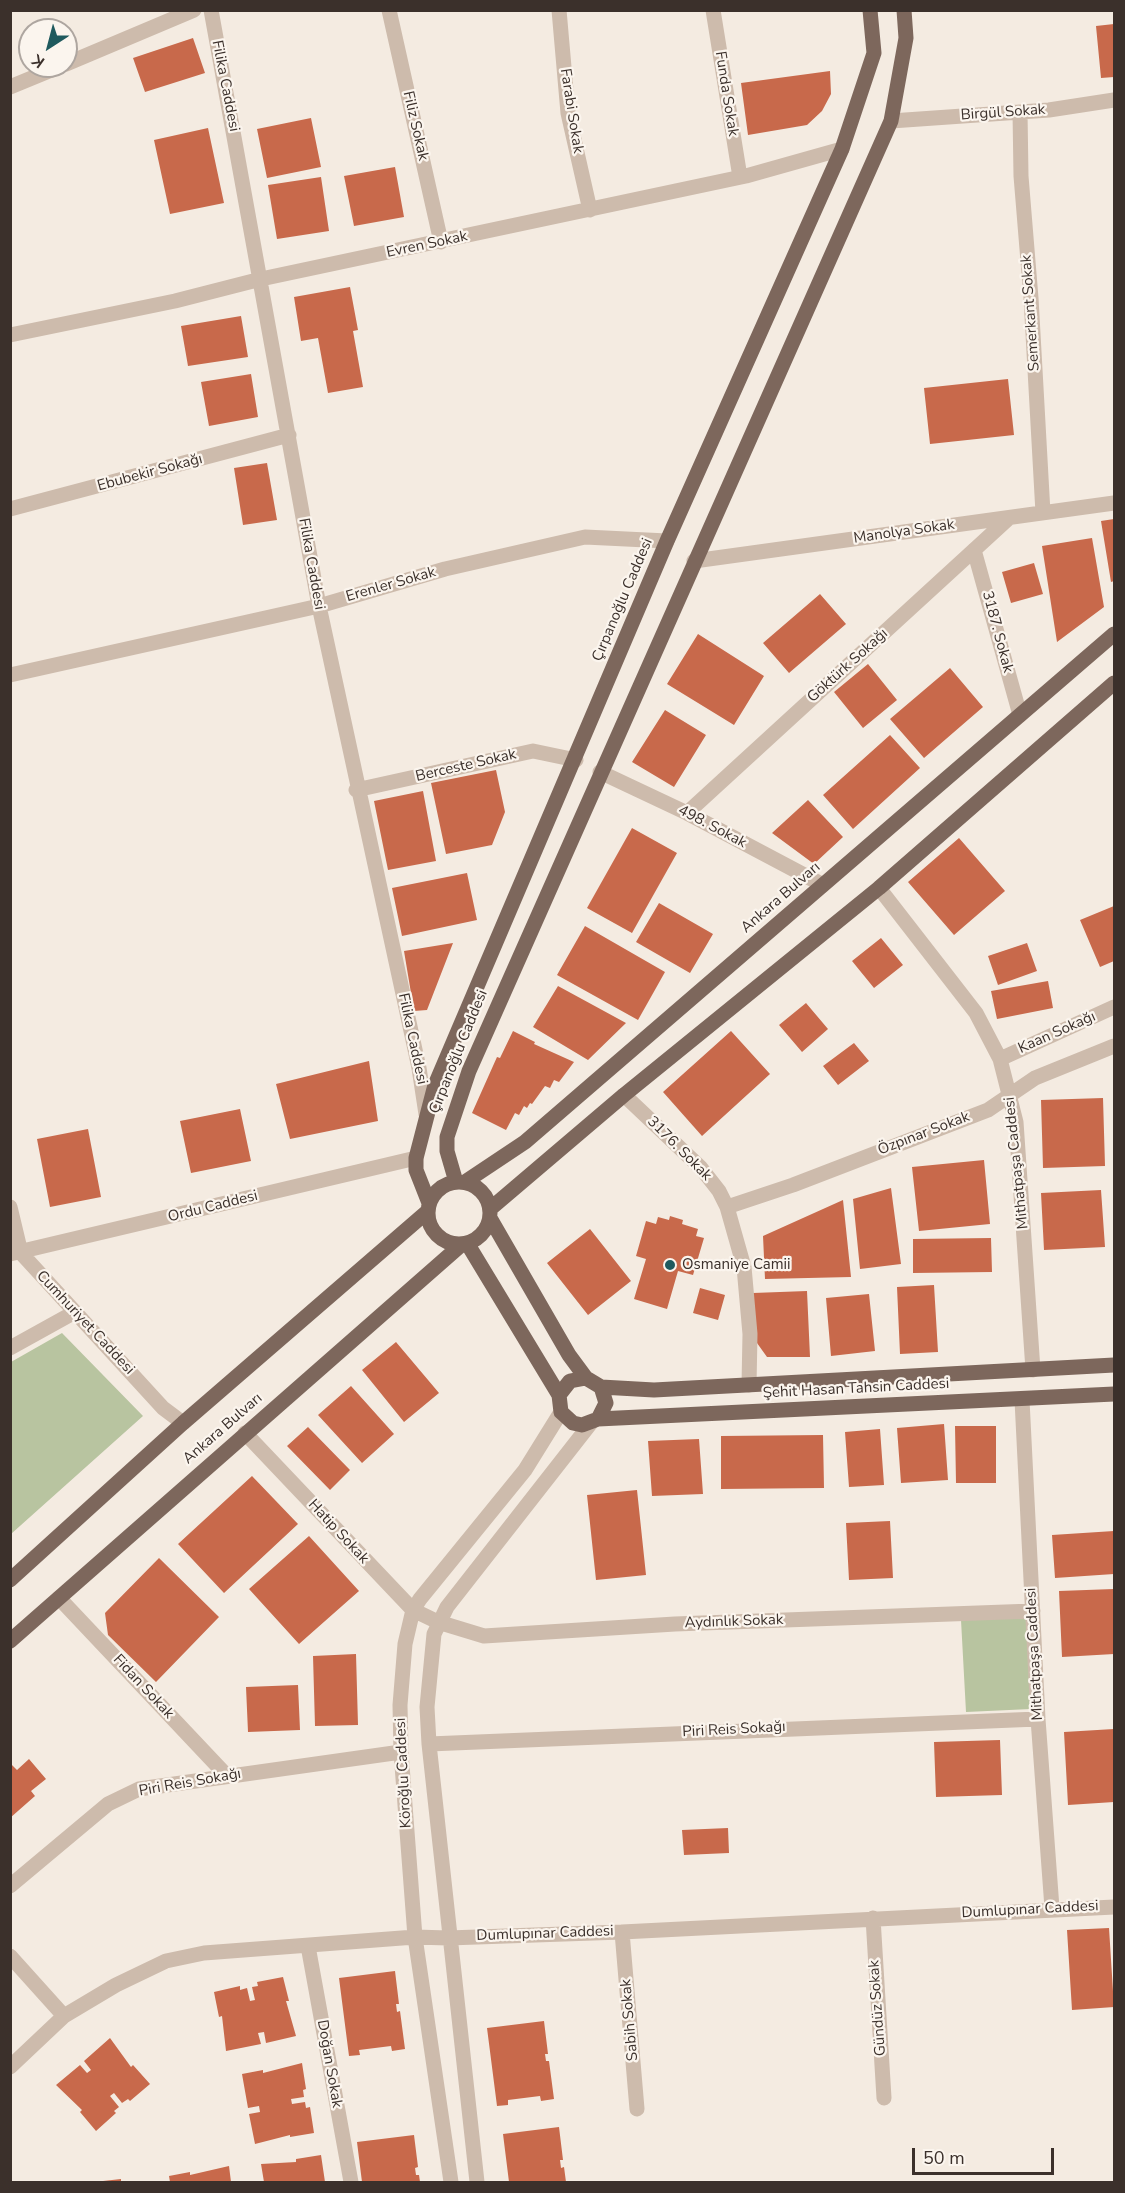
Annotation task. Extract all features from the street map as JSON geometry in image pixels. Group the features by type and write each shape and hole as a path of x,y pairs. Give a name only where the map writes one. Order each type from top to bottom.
{"main road":[{"name":"Çırpanoğlu Caddesi","path":"428,1207 416,1170 416,1158 426,1114 446,1058 576,760 667,541 842,149 873,52 870,10"},
{"name":"Çırpanoğlu Caddesi","path":"461,1182 447,1151 449,1124 488,1023 891,121 906,38 904,10"},
{"name":"Ankara Bulvarı","path":"10,1581 183,1423 428,1207 439,1188 461,1182 525,1142 1114,634"},
{"name":"Ankara Bulvarı","path":"10,1641 245,1433 464,1244 484,1232 490,1214 624,1095 879,888 1114,683"},
{"path":"461,1182 482,1192 490,1214"},
{"path":"428,1207 434,1232 446,1242 464,1244 559,1395 561,1412"},
{"name":"Şehit Hasan Tahsin Caddesi","path":"490,1214 569,1355 586,1378 601,1387 654,1390 1114,1365"},
{"path":"559,1395 570,1381 586,1378"},
{"path":"594,1421 606,1404 601,1387"},
{"name":"Şehit Hasan Tahsin Caddesi","path":"561,1412 573,1424 594,1421 1114,1394"}],"street":[{"path":"78,59 194,10"},
{"name":"Filika Caddesi","path":"211,10 319,606 356,790 419,1068 426,1114"},
{"name":"Filiz Sokak","path":"388,10 441,242"},
{"name":"Farabi Sokak","path":"559,10 568,113 590,210"},
{"name":"Funda Sokak","path":"713,10 740,177"},
{"path":"10,87 32,78"},
{"name":"Birgül Sokak","path":"891,121 1049,111 1114,99"},
{"name":"Semerkant Sokak","path":"1020,112 1021,176 1043,513"},
{"name":"Evren Sokak","path":"10,335 740,177 842,149"},
{"name":"Ebubekir Sokağı","path":"10,508 288,435"},
{"name":"Manolya Sokak","path":"694,561 1114,503"},
{"name":"Göktürk Sokağı","path":"687,813 1010,518"},
{"name":"Erenler Sokak","path":"10,675 319,606 445,569 585,537 667,541"},
{"name":"3187. Sokak","path":"975,550 1020,715"},
{"name":"Berceste Sokak","path":"356,790 533,751 576,760"},
{"name":"498. Sokak","path":"600,772 687,813 823,885"},
{"name":"Mithatpaşa Caddesi","path":"879,888 976,1013 1000,1059 1011,1094 1016,1122 1033,1370"},
{"name":"Kaan Sokağı","path":"1000,1059 1114,1007"},
{"name":"Özpınar Sokak","path":"727,1207 793,1185 988,1110 1035,1078 1114,1046"},
{"name":"3176. Sokak","path":"624,1095 701,1168 719,1191 727,1207 744,1267 750,1334 749,1384"},
{"name":"Ordu Caddesi","path":"16,1254 416,1158"},
{"name":"Cumhuriyet Caddesi","path":"10,1207 16,1254 75,1312 163,1408 183,1423"},
{"path":"10,1348 75,1312"},
{"name":"Mithatpaşa Caddesi","path":"1022,1400 1038,1719 1052,1908"},
{"name":"Köroğlu Caddesi","path":"451,2182 415,1937 401,1752 402,1664 413,1610 432,1581 525,1470 561,1412"},
{"name":"Köroğlu Caddesi","path":"477,2182 448,1938 429,1744 428,1674 438,1622 453,1599 594,1421"},
{"name":"Hatip Sokak","path":"245,1433 413,1610 438,1622"},
{"name":"Fidan Sokak","path":"59,1598 227,1776"},
{"name":"Aydınlık Sokak","path":"438,1622 484,1636 516,1636 675,1624 1033,1611"},
{"name":"Piri Reis Sokağı","path":"429,1744 1038,1719"},
{"name":"Piri Reis Sokağı","path":"10,1886 108,1804 139,1789 401,1752"},
{"name":"Dumlupınar Caddesi","path":"10,2067 64,2016 135,1975 166,1961 204,1953 415,1937 622,1932 1114,1906"},
{"name":"Gündüz Sokak","path":"873,1918 884,2098"},
{"name":"Sabih Sokak","path":"622,1932 637,2109"},
{"name":"Doğan Sokak","path":"308,1946 351,2182"},
{"path":"10,1956 64,2016"}],"green space":[{"path":"62,1333 143,1416 11,1534 11,1362"},
{"path":"1026,1616 1031,1709 966,1712 961,1620"}],"building":[{"path":"1114,24 1114,77 1101,78 1096,26"},
{"path":"193,38 205,73 145,92 133,58"},
{"path":"830,71 831,94 822,111 807,125 748,135 741,83"},
{"path":"311,118 321,167 267,178 257,129"},
{"path":"208,128 224,203 170,214 154,140"},
{"path":"395,167 404,217 354,226 344,176"},
{"path":"321,177 329,231 277,239 268,185"},
{"path":"350,287 358,330 353,331 363,387 328,393 318,338 301,341 294,297"},
{"path":"241,316 248,357 188,366 181,326"},
{"path":"251,374 258,417 209,426 201,382"},
{"path":"1008,379 1014,435 930,444 924,388"},
{"path":"267,463 277,520 243,525 234,468"},
{"path":"1114,519 1114,581 1111,582 1101,521"},
{"path":"1092,538 1104,607 1057,642 1042,546"},
{"path":"1034,563 1043,594 1011,603 1002,572"},
{"path":"820,594 846,624 789,673 763,643"},
{"path":"698,634 764,676 734,725 667,684"},
{"path":"868,664 897,700 863,728 834,692"},
{"path":"950,668 983,707 924,758 890,719"},
{"path":"665,710 706,735 674,787 632,762"},
{"path":"890,735 920,768 853,829 823,795"},
{"path":"496,770 505,812 492,845 446,854 431,783"},
{"path":"423,791 436,861 388,870 374,801"},
{"path":"808,800 843,837 814,864 772,833"},
{"path":"632,828 677,853 632,933 587,908"},
{"path":"959,838 1005,891 954,935 908,882"},
{"path":"467,873 477,920 402,936 392,888"},
{"path":"659,903 713,934 690,973 636,942"},
{"path":"1114,906 1114,961 1100,967 1080,920"},
{"path":"585,926 665,972 638,1020 557,975"},
{"path":"881,938 903,965 874,988 852,961"},
{"path":"453,943 427,1010 414,1011 404,951"},
{"path":"1027,943 1037,971 998,985 988,956"},
{"path":"1048,981 1053,1008 997,1019 991,991"},
{"path":"558,986 626,1023 588,1060 533,1027"},
{"path":"806,1003 828,1029 802,1052 779,1025"},
{"path":"513,1031 535,1042 534,1044 574,1062 559,1082 554,1080 550,1088 545,1086 532,1104 530,1103 527,1108 524,1106 519,1115 515,1113 506,1130 472,1113 497,1057 500,1058"},
{"path":"731,1031 770,1074 702,1136 663,1092"},
{"path":"854,1043 869,1061 838,1085 823,1066"},
{"path":"369,1061 378,1121 290,1139 276,1084"},
{"path":"1103,1098 1105,1166 1043,1168 1041,1100"},
{"path":"240,1109 251,1161 191,1173 180,1121"},
{"path":"88,1129 101,1197 50,1207 37,1139"},
{"path":"984,1160 990,1224 919,1231 912,1167"},
{"path":"891,1188 901,1264 860,1269 853,1199"},
{"path":"1101,1190 1105,1247 1044,1250 1041,1193"},
{"path":"843,1200 851,1277 765,1279 763,1236"},
{"name":"Osmaniye Camii","path":"670,1216 683,1220 682,1224 698,1229 696,1236 704,1238 693,1275 678,1271 667,1309 634,1299 646,1259 636,1256 646,1221 656,1224 658,1217 669,1220"},
{"path":"590,1229 631,1281 588,1315 547,1263"},
{"path":"991,1238 992,1272 913,1273 913,1239"},
{"path":"934,1285 938,1352 900,1354 897,1287"},
{"path":"700,1288 725,1295 718,1320 693,1313"},
{"path":"807,1291 810,1357 767,1357 757,1343 753,1293"},
{"path":"869,1294 875,1351 831,1356 826,1298"},
{"path":"396,1342 439,1393 404,1422 362,1370"},
{"path":"351,1386 394,1434 362,1463 318,1415"},
{"path":"944,1424 948,1480 901,1483 897,1428"},
{"path":"955,1426 996,1426 996,1483 956,1483"},
{"path":"308,1427 350,1470 330,1490 287,1446"},
{"path":"880,1429 884,1485 849,1487 845,1432"},
{"path":"823,1435 824,1488 721,1489 721,1436"},
{"path":"699,1439 703,1494 652,1496 648,1441"},
{"path":"252,1476 298,1524 224,1593 178,1544"},
{"path":"637,1490 646,1575 596,1580 587,1495"},
{"path":"890,1521 893,1578 849,1580 846,1523"},
{"path":"1114,1531 1114,1574 1055,1578 1052,1535"},
{"path":"309,1536 359,1591 299,1644 249,1589"},
{"path":"159,1558 219,1617 156,1682 108,1635 105,1613"},
{"path":"1114,1589 1114,1654 1062,1657 1059,1591"},
{"path":"356,1654 358,1725 315,1726 313,1656"},
{"path":"298,1685 300,1730 248,1732 246,1687"},
{"path":"1114,1729 1114,1802 1068,1805 1064,1732"},
{"path":"1000,1740 1002,1795 936,1797 934,1742"},
{"path":"29,1759 46,1779 31,1791 35,1796 10,1818 10,1763 17,1770"},
{"path":"728,1828 729,1853 684,1855 682,1830"},
{"path":"1109,1928 1114,2007 1072,2010 1067,1930"},
{"path":"395,1971 399,2004 396,2004 397,2012 400,2011 405,2049 392,2051 391,2046 359,2050 360,2055 349,2056 339,1978"},
{"path":"283,1977 289,2001 286,2001 296,2036 266,2043 264,2032 258,2033 261,2044 226,2051 222,2016 219,2017 214,1992 240,1986 240,1990 247,1988 250,2001 255,2000 252,1987 258,1986 257,1982"},
{"path":"544,2021 548,2054 545,2054 546,2061 549,2061 554,2099 541,2101 540,2096 508,2100 508,2105 497,2106 487,2028"},
{"path":"110,2038 131,2067 133,2065 150,2084 130,2101 128,2099 122,2103 114,2093 110,2096 119,2107 114,2111 116,2113 96,2131 80,2112 82,2110 56,2085 80,2065 87,2073 91,2070 84,2061"},
{"path":"302,2063 306,2089 303,2090 304,2097 291,2099 292,2104 305,2102 306,2108 310,2107 314,2133 290,2137 290,2135 255,2144 249,2114 260,2112 259,2106 248,2108 242,2074 263,2070 263,2073"},
{"path":"559,2127 563,2160 560,2160 561,2168 564,2167 566,2182 509,2182 503,2134"},
{"path":"414,2135 418,2167 415,2168 420,2182 362,2182 357,2142"},
{"path":"321,2155 325,2182 264,2182 261,2164 296,2162 296,2159"},
{"path":"229,2166 231,2182 170,2182 169,2176 190,2172 190,2175"},
{"path":"121,2179 121,2182 103,2182 103,2181"}],"place":[{"name":"Osmaniye Camii","path":"670,1265"}]}
